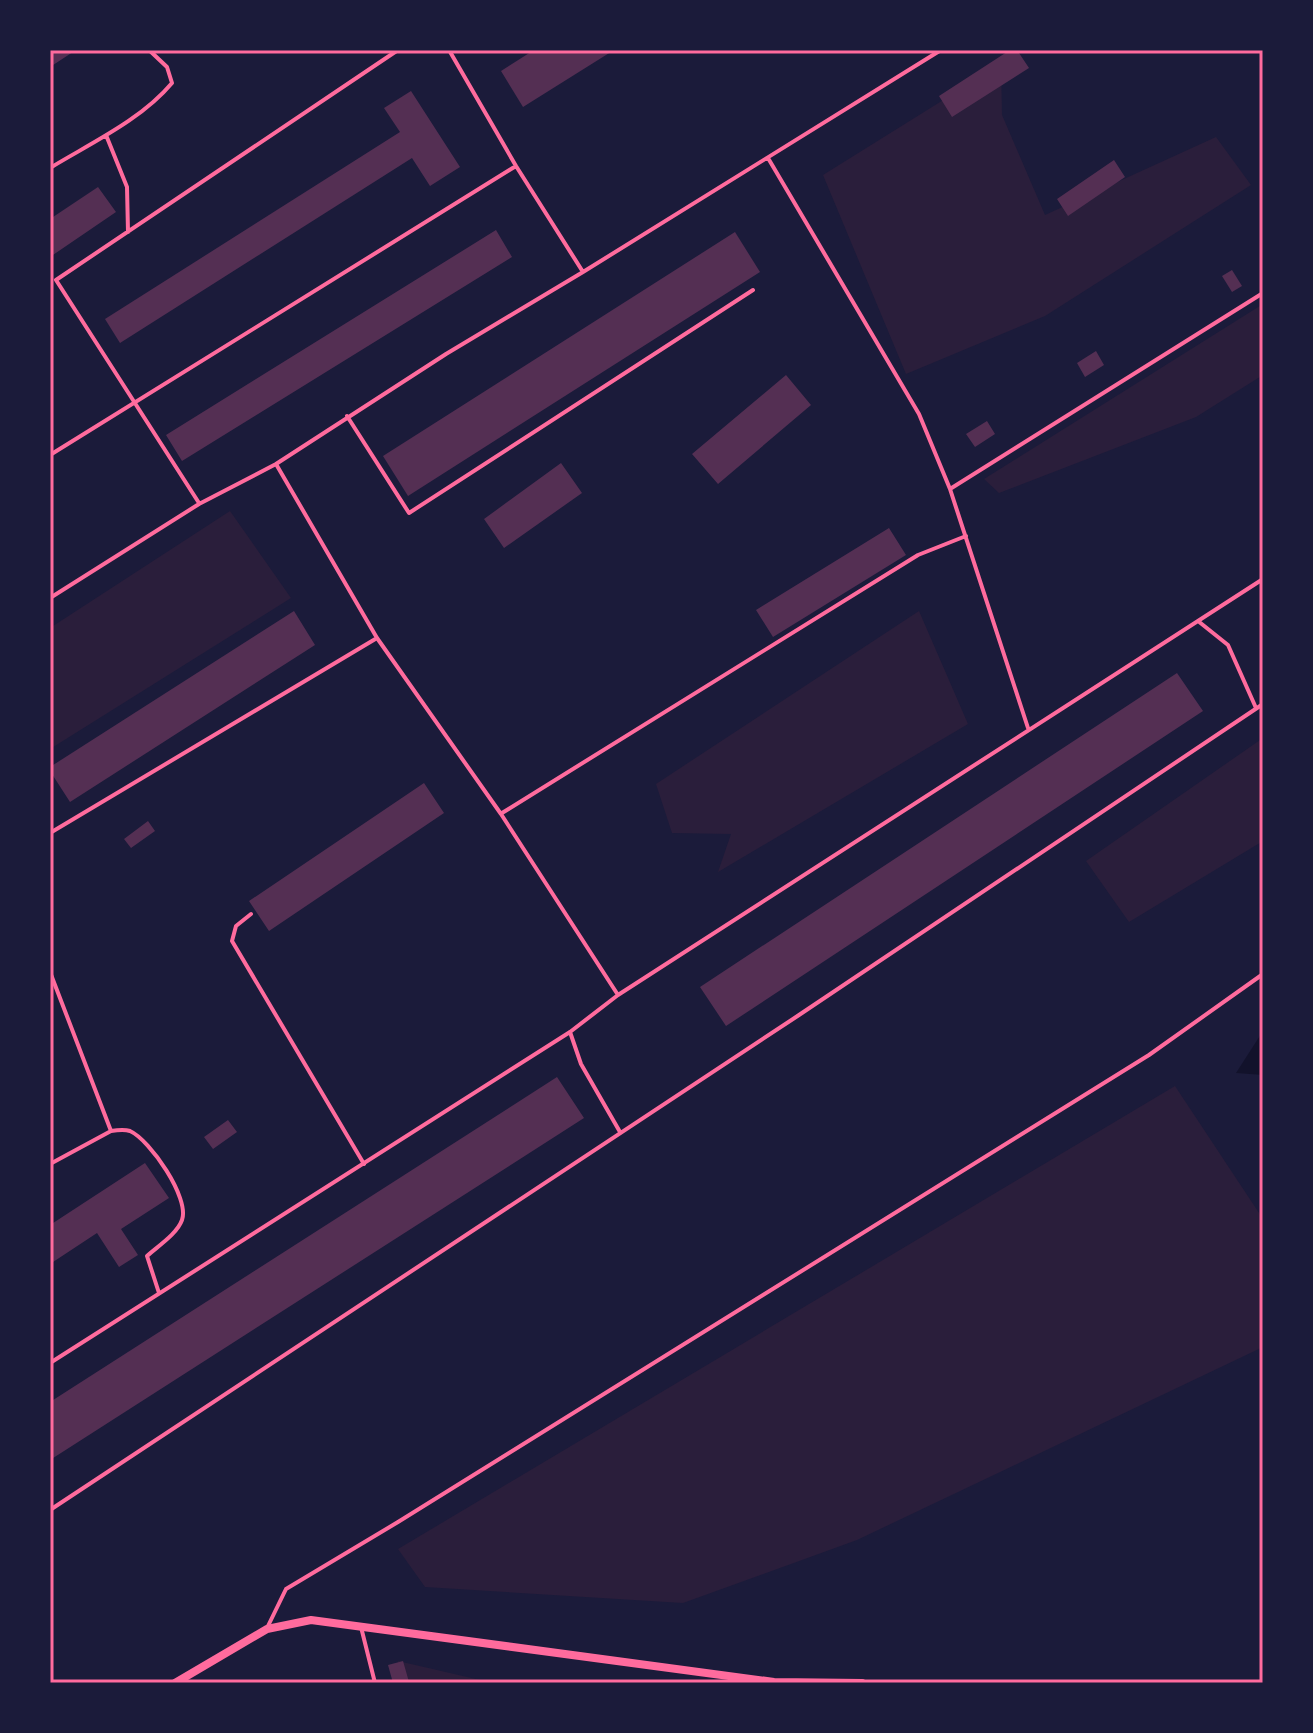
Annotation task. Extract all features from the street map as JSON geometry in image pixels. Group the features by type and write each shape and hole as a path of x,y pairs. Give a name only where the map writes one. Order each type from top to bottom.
{"street":[{"path":"175,1683 267,1629 311,1620 774,1682 862,1683"}],"lane":[{"path":"50,168 106,135 160,97 172,83 167,67 149,50"},
{"path":"199,504 56,280 398,50"},
{"path":"449,50 516,166 583,272"},
{"path":"50,598 199,504 276,464 347,416 941,50"},
{"path":"106,135 127,187 128,232"},
{"path":"768,158 919,414 950,489 1028,728"},
{"path":"50,455 516,166"},
{"path":"347,416 409,513 753,290"},
{"path":"950,489 1263,293"},
{"path":"276,464 377,638 501,814 618,995"},
{"path":"501,814 918,555 966,536"},
{"path":"50,1363 570,1032 618,995 1263,579"},
{"path":"1198,621 1228,645 1256,708"},
{"path":"50,833 377,638"},
{"path":"50,1510 1263,704"},
{"path":"251,914 236,926 232,941 364,1164"},
{"path":"50,972 111,1131"},
{"path":"267,1629 286,1589 412,1514 1149,1055 1263,974"},
{"path":"570,1032 581,1064 620,1132"},
{"path":"50,1164 111,1131 127,1129 148,1144 182,1198 184,1217 178,1228 147,1256 159,1293"},
{"path":"361,1627 375,1683"}],"shaded area":[{"path":"1001,64 1002,115 1045,215 1216,137 1251,185 1045,316 906,374 823,175"},
{"path":"1263,304 1263,375 1196,417 999,493 984,479"},
{"path":"230,511 291,598 50,749 50,628"},
{"path":"919,611 968,724 718,872 731,834 672,833 656,784"},
{"path":"1263,738 1263,841 1129,922 1086,861"},
{"path":"1263,1031 1263,1075 1236,1073"},
{"path":"1175,1086 1263,1219 1263,1347 857,1540 683,1603 425,1587 398,1549"},
{"path":"398,1661 493,1683 403,1683"}],"building":[{"path":"50,50 72,50 73,52 50,67"},
{"path":"534,50 614,50 523,107 501,71"},
{"path":"1010,50 1017,50 1029,68 952,117 939,96"},
{"path":"411,91 460,167 430,186 412,158 120,343 105,319 400,132 384,108"},
{"path":"1114,160 1125,177 1068,216 1057,199"},
{"path":"98,187 116,212 50,257 50,219"},
{"path":"496,230 512,257 182,461 166,435"},
{"path":"735,232 760,272 408,496 383,456"},
{"path":"1232,270 1242,286 1232,292 1222,276"},
{"path":"1096,351 1104,365 1085,377 1077,363"},
{"path":"786,375 811,405 718,484 692,454"},
{"path":"987,421 995,434 975,447 966,434"},
{"path":"561,463 582,493 504,548 484,519"},
{"path":"889,528 906,555 773,637 756,610"},
{"path":"294,611 315,645 70,802 50,767"},
{"path":"1177,673 1203,711 726,1026 700,987"},
{"path":"424,783 444,813 269,931 249,901"},
{"path":"148,821 155,831 131,848 124,839"},
{"path":"557,1077 584,1118 50,1460 50,1402"},
{"path":"228,1120 237,1132 213,1149 204,1137"},
{"path":"145,1163 169,1198 121,1229 138,1255 119,1267 97,1233 50,1264 50,1225"},
{"path":"403,1661 409,1682 393,1683 388,1665"}]}
